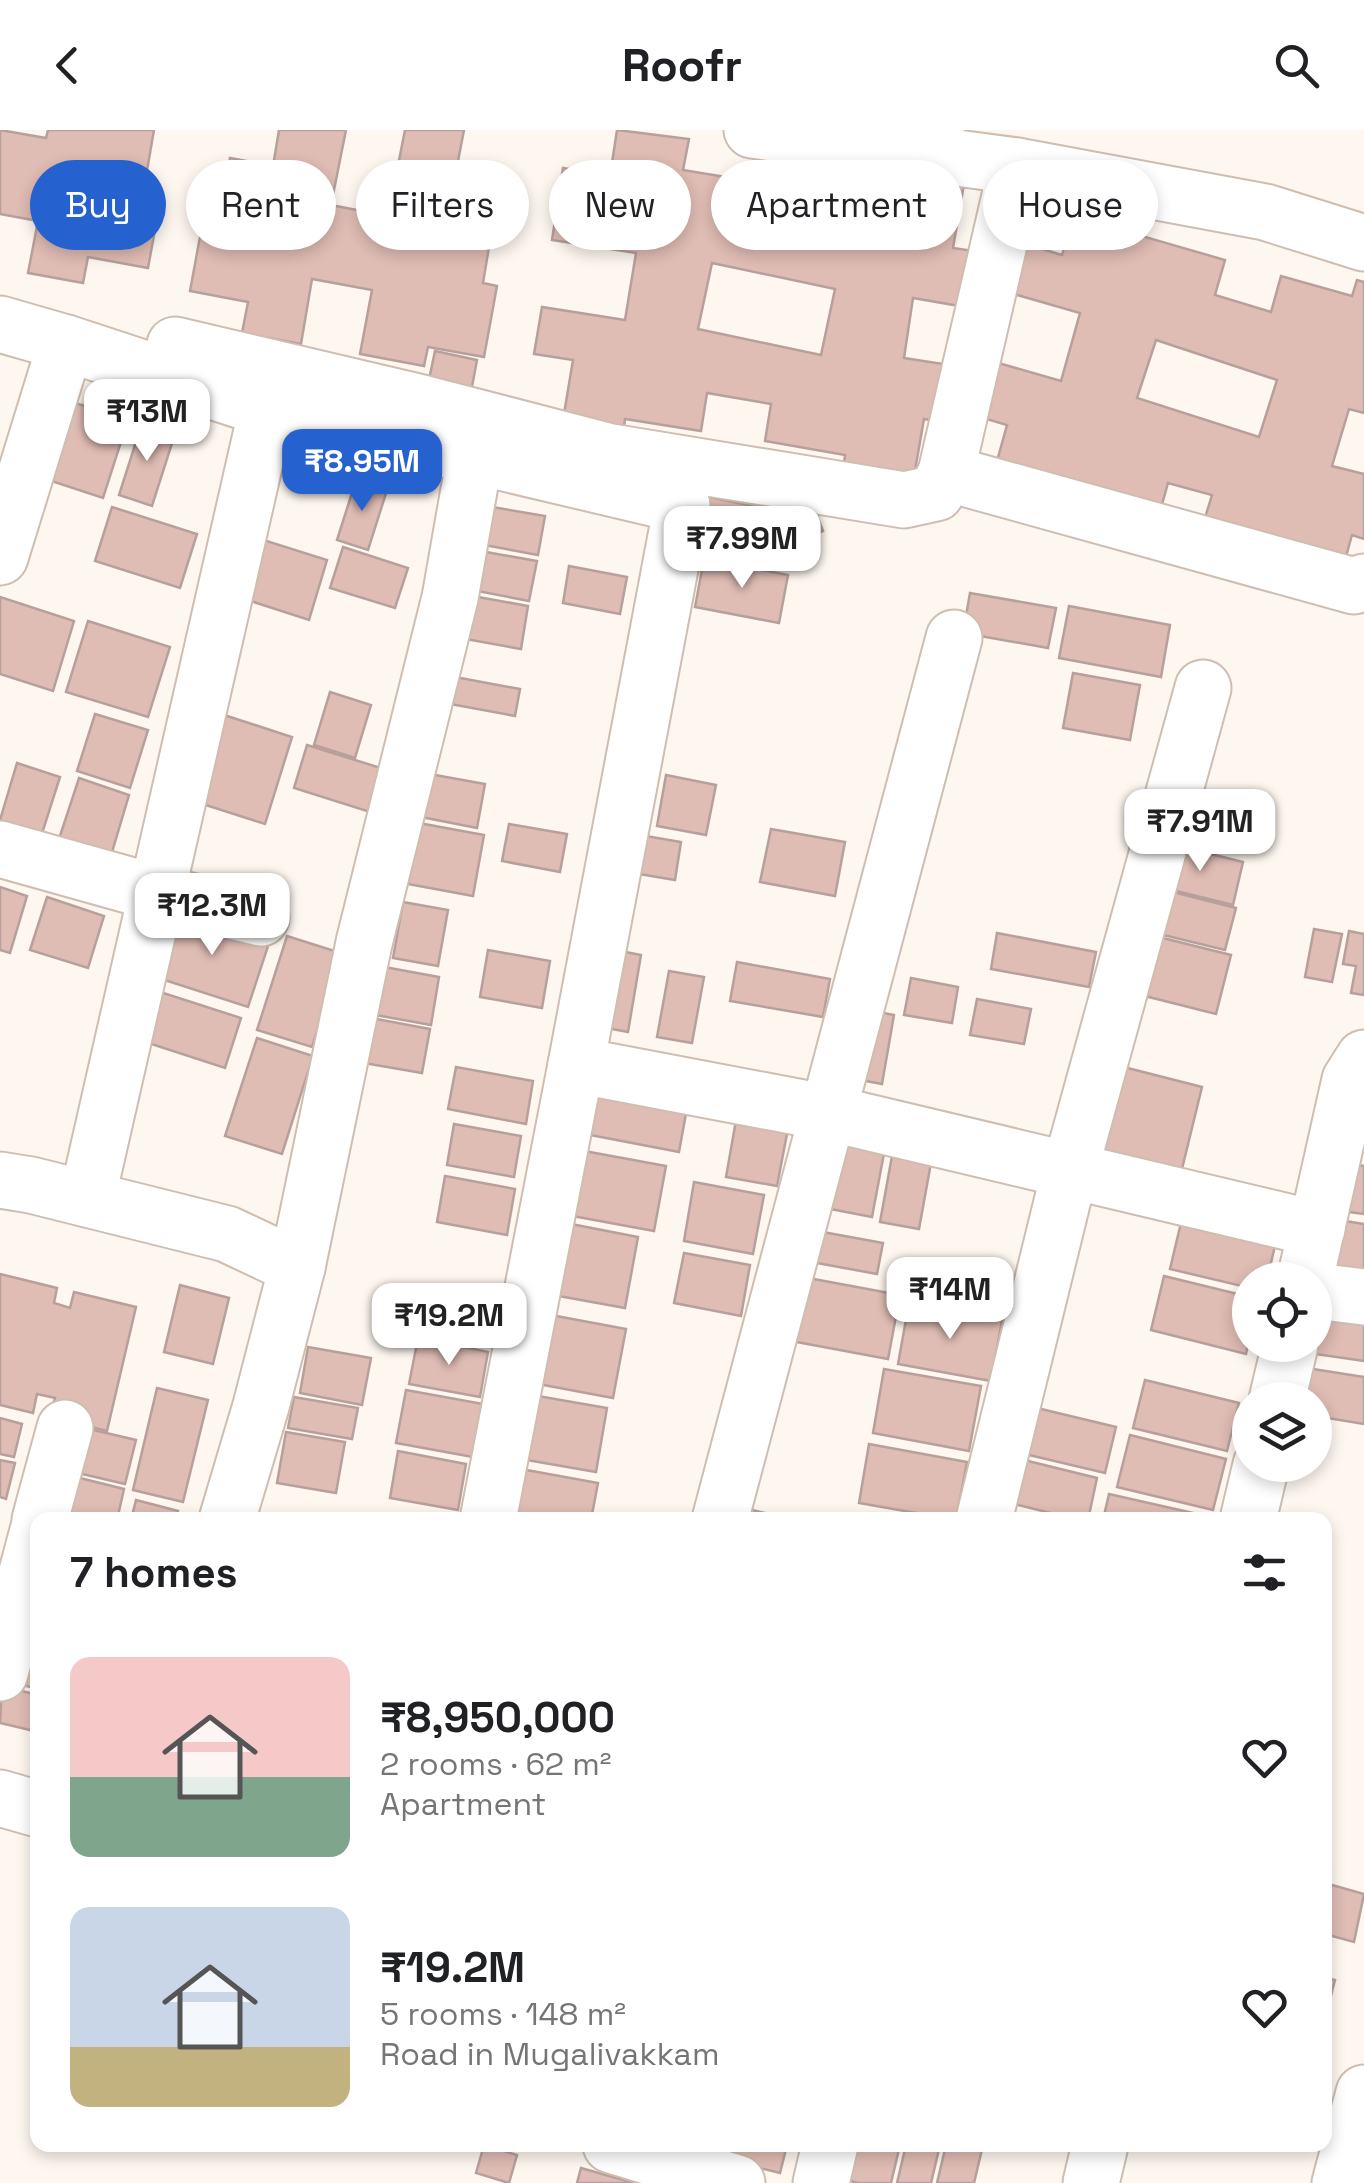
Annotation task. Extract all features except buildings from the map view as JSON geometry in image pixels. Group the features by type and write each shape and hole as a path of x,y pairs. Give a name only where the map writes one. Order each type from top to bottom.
{"street":[{"path":"752,130 935,142 996,160"},
{"path":"1158,192 1265,212 1364,243"},
{"path":"0,297 146,338 611,452 904,500 936,493 946,473 998,250"},
{"path":"0,324 267,409 682,505 490,1512"},
{"path":"0,556 66,342"},
{"path":"87,1199 267,409"},
{"path":"229,1512 262,1406 297,1267 364,943 450,598 475,456"},
{"path":"946,473 1354,586 1364,582"},
{"path":"722,1512 954,638"},
{"path":"986,1512 1070,1170 1203,688"},
{"path":"0,849 261,918"},
{"path":"576,1065 829,1113 1070,1170 1311,1255 1350,1080 1364,1058"},
{"path":"0,1180 227,1234 297,1267"},
{"path":"1332,1293 1364,1297"},
{"path":"42,1512 65,1428"},
{"path":"1250,1512 1257,1482"},
{"path":"0,1673 30,1561"},
{"path":"0,1798 30,1806"},
{"path":"1340,2183 1364,2094"},
{"path":"634,2152 737,2183"},
{"path":"821,2183 828,2152"},
{"path":"1091,2183 1098,2152"}]}
